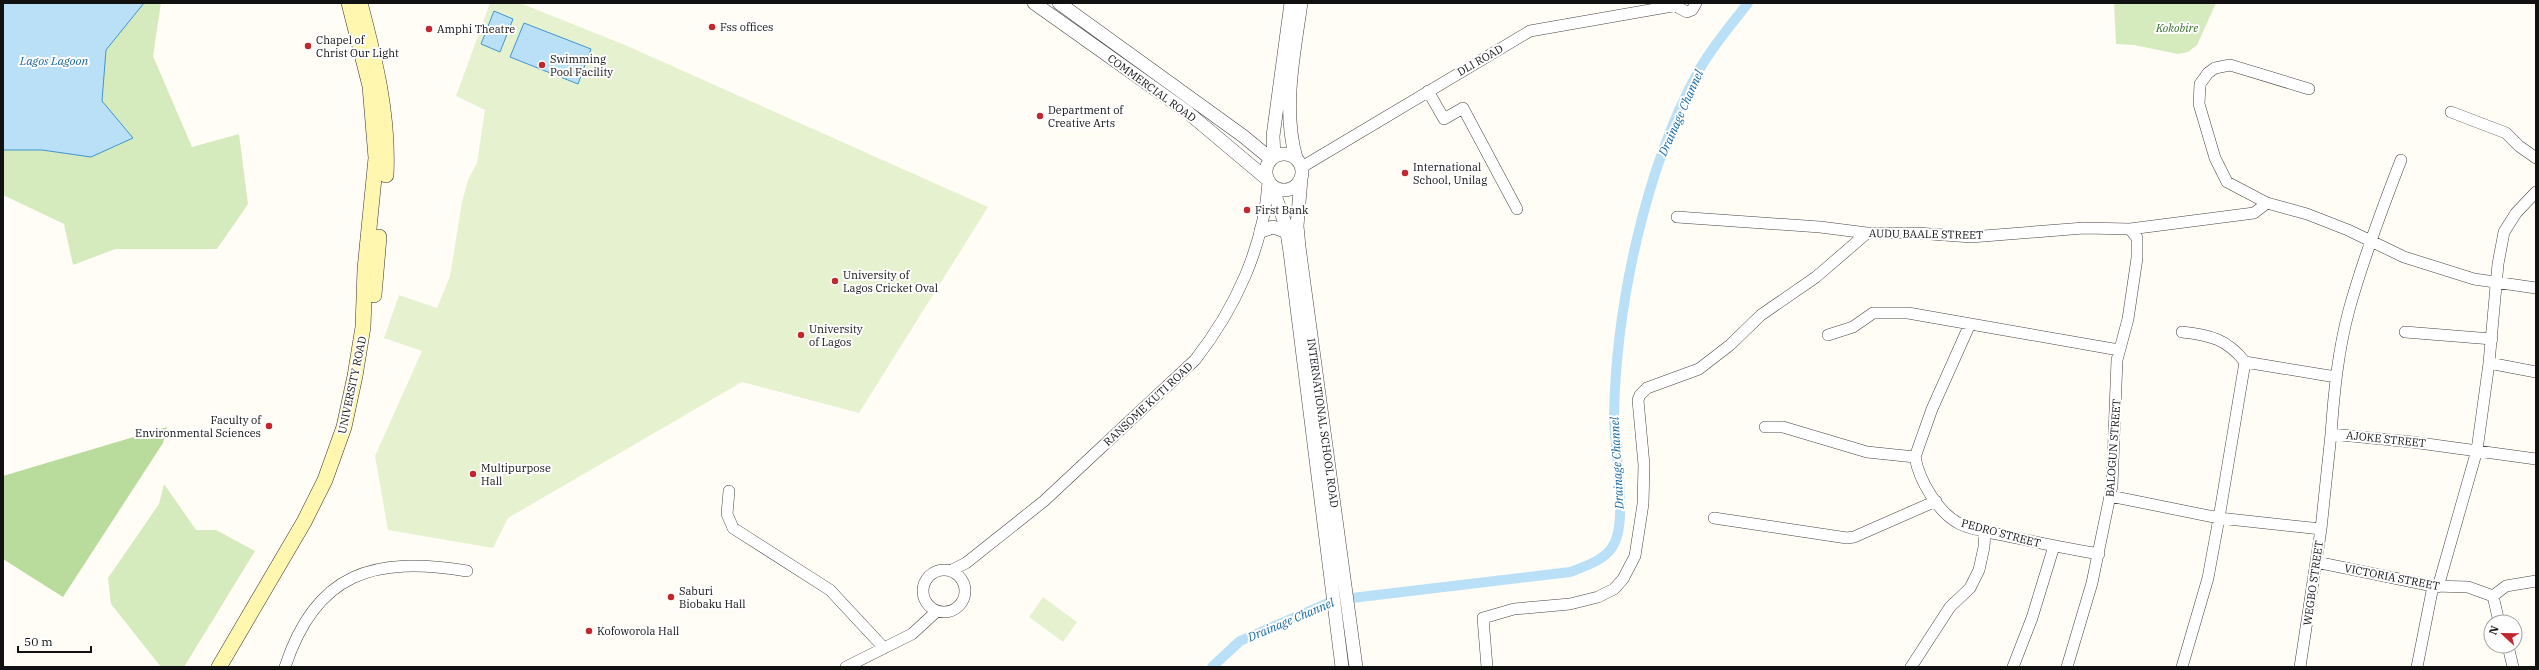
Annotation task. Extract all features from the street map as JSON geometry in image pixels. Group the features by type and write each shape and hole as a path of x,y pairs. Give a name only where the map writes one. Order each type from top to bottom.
{"main road":[{"name":"UNIVERSITY ROAD","path":"219,667 304,522 325,480 344,427 356,376 363,327 366,269 376,158 373,109 369,81 349,3"},
{"name":"UNIVERSITY ROAD","path":"230,667 323,507 344,455 366,372 385,193 386,143 377,65 360,3"}],"street":[{"name":"COMMERCIAL ROAD","path":"1034,3 1186,111 1269,182"},
{"name":"COMMERCIAL ROAD","path":"1058,3 1244,136 1272,158"},
{"path":"1272,158 1289,154 1300,168 1299,184 1289,190 1277,190 1269,182 1267,165 1272,158 1273,136 1291,3"},
{"name":"INTERNATIONAL SCHOOL ROAD","path":"1301,3 1290,102 1290,128 1300,168 1297,226 1299,247 1346,587 1345,636 1342,667"},
{"name":"DLI ROAD","path":"1300,168 1530,31 1678,4 1687,12 1692,10 1696,3"},
{"path":"2309,89 2230,65 2215,68 2208,73 2200,84 2199,104 2215,158 2222,175 2227,182 2267,203 2308,214 2423,263 2474,279 2536,288"},
{"path":"1428,91 1444,119 1463,108 1517,209"},
{"path":"2451,112 2506,133 2519,146 2536,158"},
{"path":"2331,434 2336,377 2349,311 2371,240 2401,160"},
{"name":"RANSOME KUTI ROAD","path":"950,571 966,563 1044,501 1195,360 1213,336 1228,312 1249,266 1261,231 1266,210 1269,182"},
{"name":"INTERNATIONAL SCHOOL ROAD","path":"1269,182 1287,232 1333,590 1345,636 1356,667"},
{"path":"2417,667 2436,587 2477,450 2490,363 2499,252 2504,232 2516,213 2536,192"},
{"name":"AUDU BAALE STREET","path":"1677,217 1820,227 1867,233 1917,233 1972,237 2053,230 2130,229 2254,213 2267,203"},
{"path":"1261,231 1273,227 1287,232"},
{"name":"BALOGUN STREET","path":"2067,667 2085,611 2099,554 2110,496 2119,350 2128,320 2137,258 2137,238 2130,229"},
{"path":"1487,667 1483,618 1514,608 1570,604 1598,597 1614,589 1631,567 1635,556 1643,504 1644,465 1638,400 1640,395 1647,388 1699,369 1730,345 1761,315 1816,277 1867,233"},
{"path":"1828,335 1853,327 1873,313 1908,313 2119,350"},
{"path":"1765,426 1783,427 1867,452 1915,457 1926,423 1970,324"},
{"path":"2182,332 2212,336 2238,353 2245,362 2336,377"},
{"path":"2406,332 2492,339"},
{"path":"2182,667 2208,578 2220,518 2245,362"},
{"path":"2490,363 2536,372"},
{"name":"AJOKE STREET","path":"2321,528 2331,434 2477,450 2536,459"},
{"name":"PEDRO STREET","path":"1915,457 1917,465 1936,501 1945,513 1961,524 1985,531 2099,554"},
{"path":"729,491 727,514 733,528 830,590 884,648"},
{"name":"WEGBO STREET","path":"2110,496 2220,518 2321,528 2300,667"},
{"path":"1714,518 1854,538 1936,501"},
{"path":"1911,667 1950,607 1970,588 1979,570 1984,547 1985,531"},
{"path":"2013,667 2032,618 2054,546"},
{"name":"VICTORIA STREET","path":"2316,562 2436,587 2468,587 2493,596"},
{"path":"285,667 303,623 317,604 337,586 360,574 402,566 431,565 467,571"},
{"path":"939,571 950,571 959,576 965,585 964,599 958,608 951,611 936,611 930,607 924,596 926,582 939,571"},
{"path":"2497,614 2493,596 2506,586 2536,581"},
{"path":"846,667 912,634 936,611"},
{"path":"2510,654 2514,667"}],"green space":[{"path":"3,3 161,3 153,56 192,147 239,134 248,204 217,249 115,249 73,265 64,224 3,195"},
{"path":"490,3 520,3 625,45 988,207 859,413 742,382 508,518 493,548 388,530 375,456 422,351 384,338 399,295 437,308 450,276 462,202 468,180 477,163 485,110 456,96"},
{"name":"Kokobire","path":"2114,3 2216,3 2197,45 2188,52 2178,54 2134,45 2116,44"},
{"path":"167,427 163,443 63,597 3,559 3,476"},
{"path":"164,484 196,530 216,530 255,551 184,667 161,667 111,604 108,578 159,504"},
{"path":"1043,597 1077,622 1063,642 1029,617"}],"water":[{"name":"Lagos Lagoon","path":"3,3 144,3 106,50 102,101 133,138 91,157 42,150 3,150"},
{"path":"494,11 513,19 500,52 481,44"},
{"path":"524,23 591,49 578,84 510,57"}],"waterway":[{"name":"Drainage Channel","path":"1212,667 1240,641 1335,600 1570,572 1595,562 1610,550 1614,544 1618,532 1620,517 1614,416 1616,374 1627,284 1637,239 1649,194 1663,151 1679,110 1703,63 1748,3"}],"place":[{"name":"Fss offices","path":"712,27"},
{"name":"Amphi Theatre","path":"429,29"},
{"name":"Chapel of Christ Our Light","path":"308,46"},
{"name":"Swimming Pool Facility","path":"542,65"},
{"name":"Department of Creative Arts","path":"1040,116"},
{"name":"International School, Unilag","path":"1405,173"},
{"name":"First Bank","path":"1247,210"},
{"name":"University of Lagos Cricket Oval","path":"835,281"},
{"name":"University of Lagos","path":"801,335"},
{"name":"Faculty of Environmental Sciences","path":"269,426"},
{"name":"Multipurpose Hall","path":"473,474"},
{"name":"Saburi Biobaku Hall","path":"671,597"},
{"name":"Kofoworola Hall","path":"589,631"}]}
